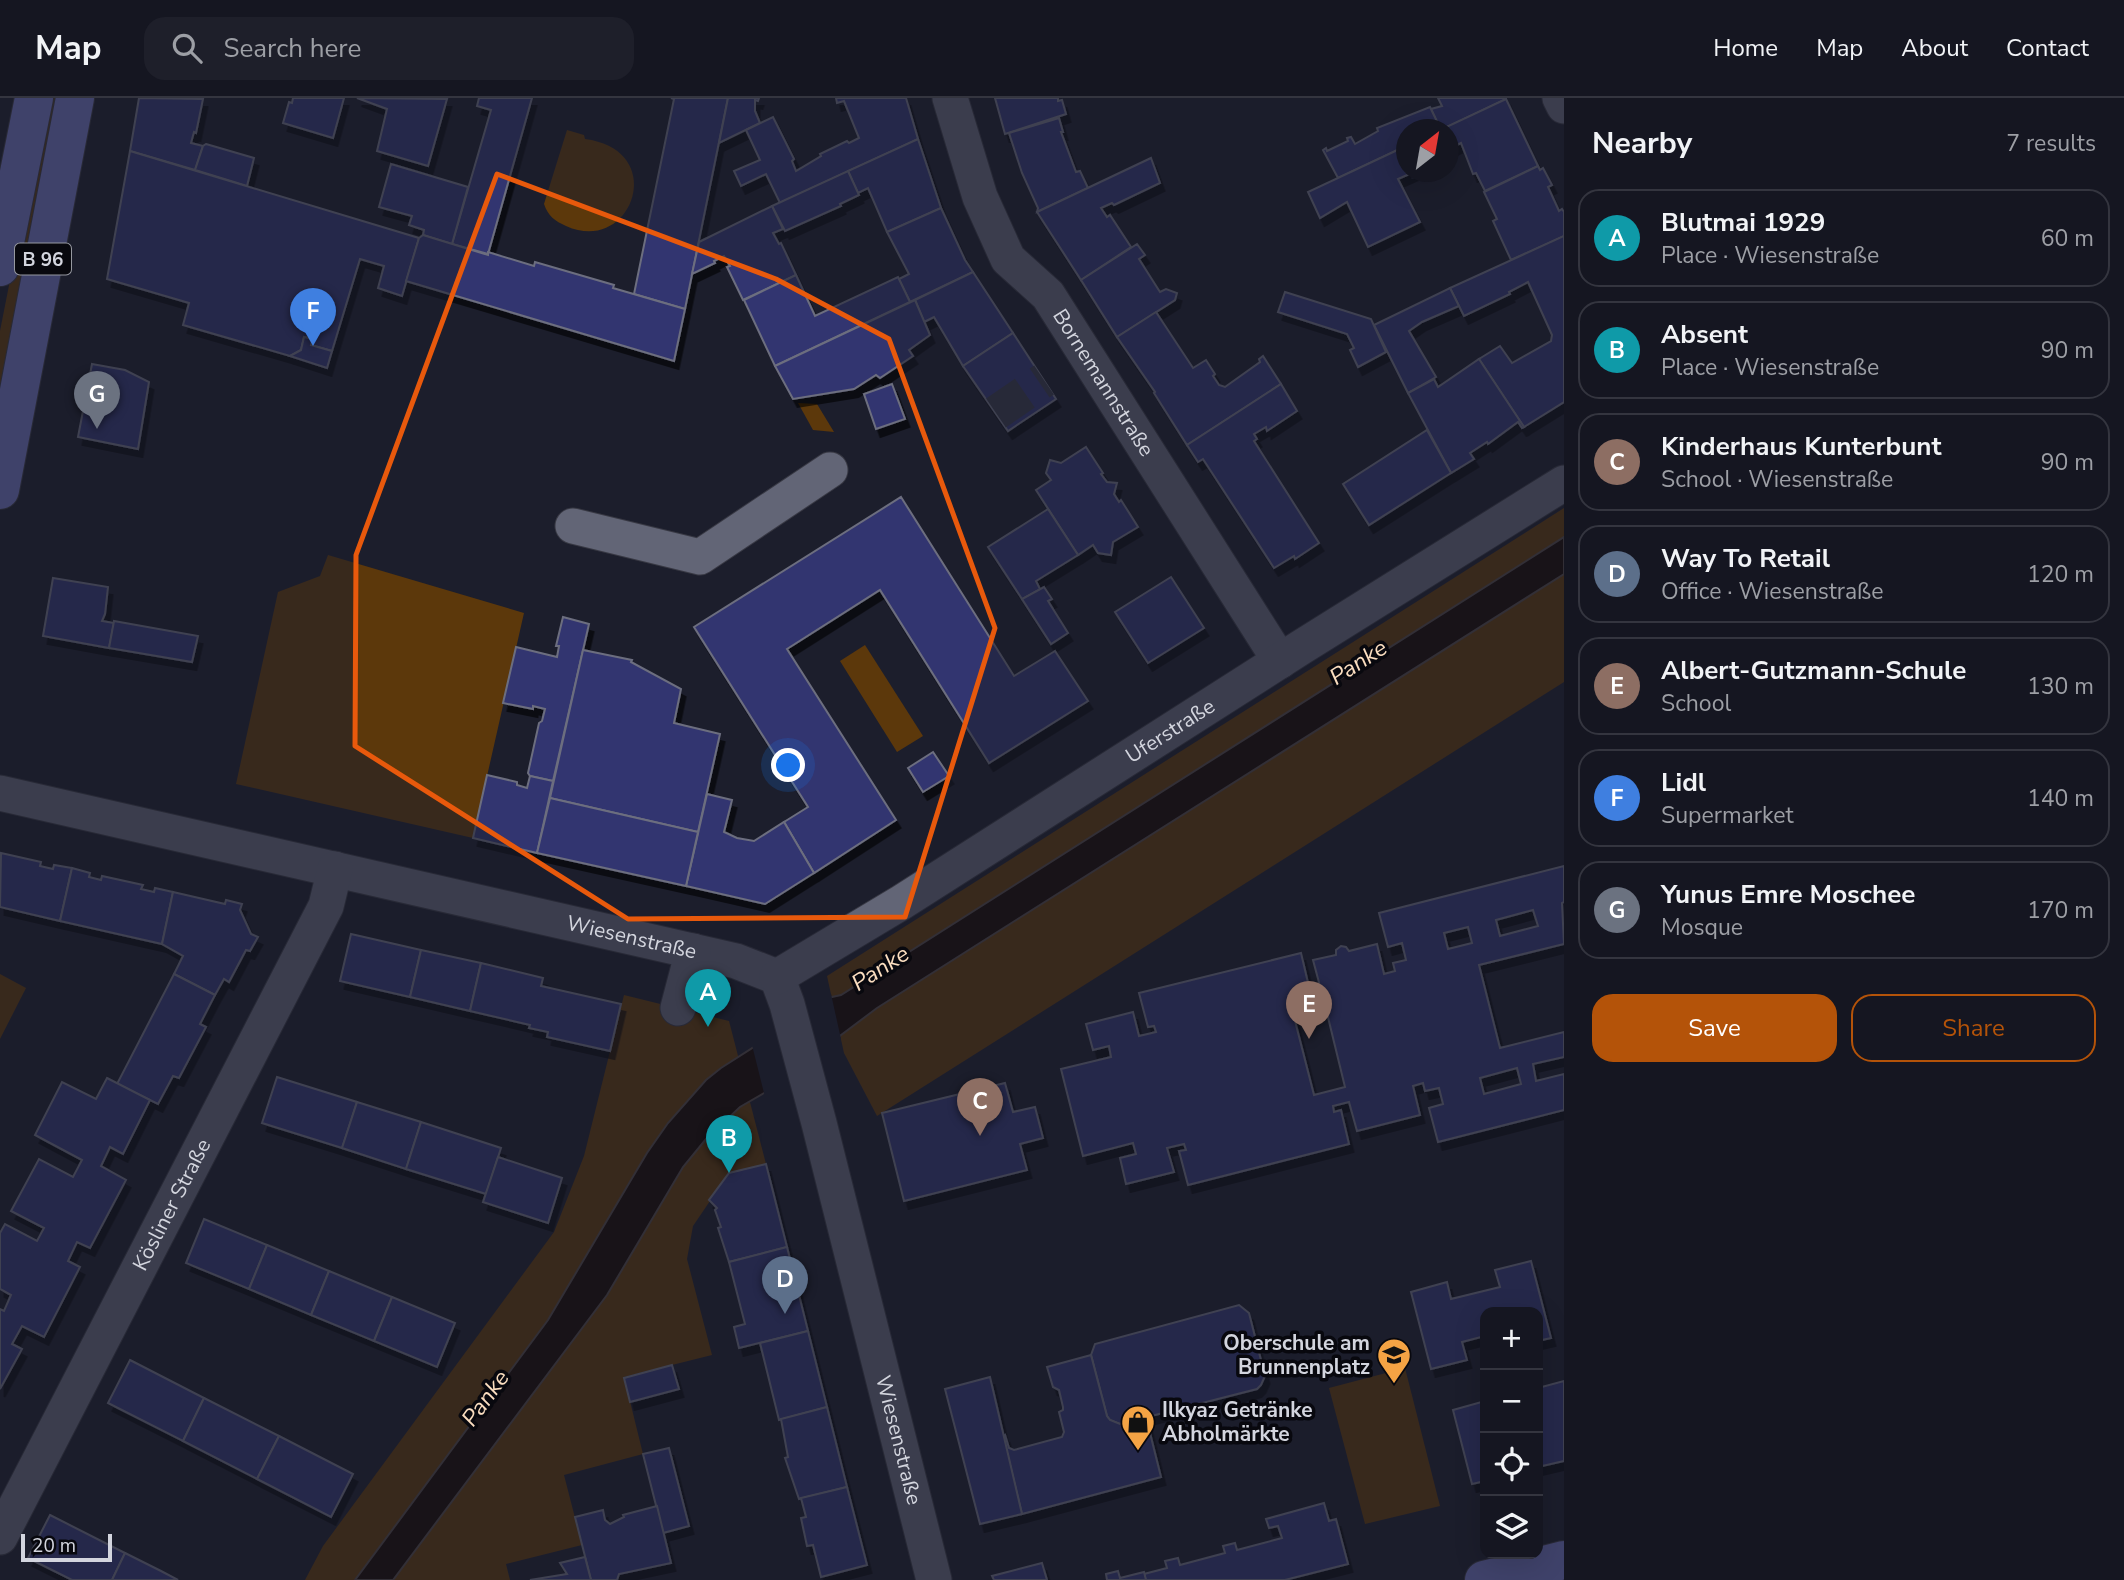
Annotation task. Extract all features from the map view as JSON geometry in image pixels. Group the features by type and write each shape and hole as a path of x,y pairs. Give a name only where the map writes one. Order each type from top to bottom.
{"main road":[{"name":"B 96","path":"0,267 34,98"},
{"name":"B 96","path":"0,490 75,98"},
{"path":"1484,1580 1564,1560"}],"street":[{"name":"Bornemannstraße","path":"950,98 981,197 1008,259 1048,295 1280,661"},
{"path":"1560,98 1564,106"},
{"path":"573,526 700,557 830,470"},
{"name":"Uferstraße","path":"782,991 923,889 1564,483"},
{"name":"Wiesenstraße","path":"0,793 747,964 782,991 934,1580"},
{"name":"Kösliner Straße","path":"0,1537 326,906 335,869"},
{"path":"678,1008 693,951"}],"highlighted area":[{"path":"497,174 776,279 889,339 995,628 905,917 628,919 355,746 356,555"}],"shaded area":[{"path":"46,98 60,98 0,407 0,331"},
{"path":"567,130 611,147 627,161 634,179 632,198 623,215 609,227 589,231 566,226 552,218 544,204"},
{"path":"798,403 817,404 834,432 813,430"},
{"path":"1564,508 1564,682 877,1116 844,1053 827,976"},
{"path":"1564,537 1564,574 877,1008 764,1093 740,1107 706,1139 683,1167 607,1295 393,1580 355,1580 548,1320 647,1153 668,1123 706,1080 832,997 841,995"},
{"path":"328,555 524,613 473,838 236,784 278,592 320,576"},
{"path":"865,645 923,736 897,752 840,661"},
{"path":"0,974 26,988 0,1039"},
{"path":"624,995 729,1021 766,1164 729,1173 693,1226 687,1259 712,1355 624,1377 643,1454 564,1475 582,1545 506,1564 510,1580 305,1580 323,1546 554,1232 584,1156"},
{"path":"1405,1368 1440,1506 1365,1524 1329,1388"}],"pier":[{"path":"831,994 841,1039 765,1097 752,1045"}],"building":[{"path":"139,98 203,99 196,133 194,132 191,143 203,146 195,170 130,151"},
{"path":"293,98 344,98 333,138 283,123 289,102 292,103"},
{"path":"357,98 447,99 428,166 377,151 387,109"},
{"path":"479,98 532,98 488,254 452,244 491,110 477,106"},
{"path":"671,98 728,98 685,309 634,294 674,99"},
{"path":"728,98 759,98 758,101 755,100 755,111 760,123 719,143"},
{"path":"836,98 906,98 918,139 780,203 766,174 741,186 734,171 760,160 746,130 773,117 794,159 792,161 796,171 821,156 820,154 859,138 844,101 837,103"},
{"path":"995,98 1058,98 1058,101 1062,100 1066,114 1005,134"},
{"path":"1438,98 1506,98 1459,121 1459,119 1436,119 1431,109 1442,106"},
{"path":"1506,99 1538,166 1485,191 1476,173 1473,174 1461,143 1459,144 1459,121"},
{"path":"1430,107 1436,119 1400,119"},
{"path":"1059,118 1061,132 1076,172 1080,171 1088,188 1037,212 1038,208 1022,173 1009,133"},
{"path":"1396,120 1396,151 1338,178 1323,150 1326,148 1327,151 1351,137 1355,144 1378,131 1377,128"},
{"path":"918,139 941,208 887,232 868,188 858,193 848,171"},
{"path":"206,144 254,158 247,186 195,170"},
{"path":"130,151 419,238 402,296 378,288 384,266 360,259 332,351 311,345 313,339 304,337 301,350 290,356 183,325 189,303 107,279"},
{"path":"1396,151 1396,182 1400,182 1420,222 1368,247 1347,202 1320,218 1308,192"},
{"path":"1151,158 1160,183 1114,205 1112,203 1101,208 1107,217 1110,215 1131,247 1081,280 1037,212"},
{"path":"391,164 468,187 452,244 423,235 424,230 409,225 412,216 379,207"},
{"path":"1538,166 1540,170 1543,168 1552,185 1548,187 1559,211 1562,209 1564,212 1564,236 1511,260 1493,221 1497,219 1484,192"},
{"path":"848,171 859,195 785,231 772,206"},
{"path":"772,206 783,229 773,233 779,244 781,243 796,275 743,300 724,256 692,274 699,242"},
{"path":"941,208 973,272 910,302 899,279 909,274 887,232"},
{"path":"423,235 488,255 488,252 534,266 535,262 685,309 674,361 406,281 419,238"},
{"path":"1564,236 1564,402 1524,427 1479,359 1500,346 1512,363 1551,341 1552,335 1528,282 1509,292 1510,294 1464,316 1450,288"},
{"path":"1137,244 1145,255 1139,259 1160,292 1166,289 1177,293 1175,300 1117,337 1081,280"},
{"path":"973,272 1013,333 963,366 934,317 924,322 915,300"},
{"path":"796,275 815,316 898,277 910,302 775,366 744,300"},
{"path":"1450,288 1459,306 1422,322 1409,331 1436,377 1408,393 1374,325"},
{"path":"1285,292 1371,319 1386,352 1358,367 1350,350 1354,348 1347,334 1278,312"},
{"path":"915,300 930,335 909,350 913,356 880,378 876,375 854,389 793,399 775,366"},
{"path":"1156,312 1193,368 1206,360 1219,385 1225,387 1260,362 1259,359 1263,356 1281,384 1187,445 1117,337"},
{"path":"1013,333 1056,399 1008,431 963,366"},
{"path":"304,337 313,339 311,345 332,351 327,368 290,356 301,350"},
{"path":"1479,359 1524,427 1518,422 1488,444 1487,442 1470,453 1474,459 1451,473 1408,393 1434,379 1438,387"},
{"path":"92,364 125,370 149,382 138,449 78,437"},
{"path":"892,384 905,419 876,429 864,394"},
{"path":"1281,384 1297,411 1267,431 1266,427 1254,434 1257,439 1254,441 1319,543 1295,559 1294,556 1274,568 1203,459 1198,462 1187,445"},
{"path":"1427,430 1451,473 1369,525 1343,484"},
{"path":"1086,447 1107,482 1117,483 1114,494 1119,502 1121,500 1138,527 1113,542 1111,555 1098,553 1093,545 1078,555 1036,490 1051,480 1046,473 1050,460 1061,463"},
{"path":"901,497 1014,676 1055,651 1088,701 989,763 880,590 787,649 896,820 814,873 784,822 808,807 694,627"},
{"path":"1048,509 1078,555 1036,581 1040,589 1022,599 988,547"},
{"path":"1171,577 1204,628 1148,663 1115,612"},
{"path":"53,578 108,587 102,621 114,623 109,648 43,636"},
{"path":"1044,587 1052,599 1048,601 1068,633 1051,644 1022,599"},
{"path":"563,617 589,624 553,781 530,776 528,773 539,723 545,709 503,703 516,647 557,657 559,646 556,646"},
{"path":"114,621 198,636 192,662 109,648"},
{"path":"583,650 632,660 631,662 681,689 674,723 720,734 698,832 550,798"},
{"path":"933,752 949,776 923,792 908,768"},
{"path":"487,775 517,782 517,785 527,788 530,776 553,781 537,853 473,838"},
{"path":"707,794 732,800 724,832 737,838 754,841 784,822 814,873 765,904 686,886"},
{"path":"550,798 698,832 686,886 537,853"},
{"path":"1,853 41,862 40,866 53,869 54,865 72,868 60,921 0,907"},
{"path":"1564,866 1564,944 1479,965 1500,1048 1564,1032 1564,1057 1533,1064 1536,1081 1564,1074 1564,1110 1438,1142 1429,1108 1443,1104 1439,1088 1425,1091 1423,1083 1413,1086 1420,1115 1357,1131 1349,1102 1333,1106 1334,1112 1341,1110 1349,1144 1188,1185 1179,1151 1186,1150 1184,1144 1167,1148 1174,1172 1126,1184 1120,1158 1136,1154 1133,1143 1083,1156 1061,1069 1111,1057 1109,1046 1093,1050 1086,1024 1133,1012 1139,1036 1156,1032 1154,1026 1148,1027 1139,993 1301,953 1309,987 1303,988 1305,994 1321,990 1313,960 1336,955 1336,950 1341,946 1349,951 1377,944 1384,974 1395,971 1393,963 1406,960 1402,943 1388,947 1379,913","holes":["1533,910 1538,926 1500,936 1496,920","1468,927 1472,943 1448,949 1444,933","1325,1005 1345,1087 1314,1095 1293,1013","1517,1068 1521,1084 1484,1094 1480,1078"]},
{"path":"72,868 90,873 89,877 101,880 102,876 143,885 141,889 154,892 155,888 173,892 162,944 60,921"},
{"path":"173,892 225,904 226,900 242,904 240,910 251,934 258,937 250,951 246,950 229,982 224,979 215,995 174,974 183,956 162,944"},
{"path":"351,934 421,950 410,997 340,981"},
{"path":"421,950 481,963 470,1011 410,997"},
{"path":"481,963 543,978 541,986 621,1004 610,1051 547,1037 548,1032 529,1028 530,1025 470,1011"},
{"path":"174,974 215,995 200,1024 206,1027 179,1078 173,1076 158,1104 117,1084"},
{"path":"277,1077 357,1102 342,1148 262,1123"},
{"path":"107,1078 150,1100 123,1154 110,1147 101,1166 126,1180 90,1248 77,1242 68,1261 80,1267 44,1337 22,1326 12,1344 22,1349 0,1389 0,1309 4,1311 11,1295 0,1289 0,1233 5,1224 37,1241 44,1228 11,1211 39,1159 73,1177 82,1160 35,1135 62,1082 96,1099"},
{"path":"1005,1083 1013,1112 1035,1107 1043,1138 1020,1144 1027,1170 904,1201 882,1113"},
{"path":"357,1102 421,1122 406,1169 342,1148"},
{"path":"421,1122 501,1148 486,1194 406,1169"},
{"path":"498,1157 562,1178 548,1223 483,1202"},
{"path":"766,1164 787,1247 729,1262 718,1228 721,1227 715,1210 717,1208 709,1200 729,1173"},
{"path":"204,1219 267,1245 249,1289 186,1263"},
{"path":"267,1245 329,1271 311,1315 249,1289"},
{"path":"787,1247 808,1331 739,1348 734,1327 745,1324 729,1262"},
{"path":"1531,1261 1543,1307 1480,1307 1480,1337 1462,1342 1467,1360 1431,1369 1411,1292 1447,1282 1451,1299 1500,1287 1495,1270"},
{"path":"329,1271 392,1297 374,1341 311,1315"},
{"path":"392,1297 455,1323 437,1367 374,1341"},
{"path":"1239,1305 1249,1313 1265,1376 1257,1389 1120,1424 1110,1420 1091,1355 1095,1344"},
{"path":"1543,1307 1551,1338 1543,1340"},
{"path":"808,1331 827,1407 779,1420 760,1343"},
{"path":"1091,1355 1110,1420 1120,1424 1146,1417 1161,1477 1022,1514 1003,1436 1005,1435 1009,1448 1014,1450 1062,1437 1064,1432 1059,1412 1063,1407 1059,1390 1053,1387 1047,1367"},
{"path":"130,1360 204,1398 183,1441 108,1403"},
{"path":"672,1365 679,1389 630,1402 624,1378"},
{"path":"990,1377 1022,1514 980,1524 945,1389"},
{"path":"1564,1381 1564,1461 1543,1466 1543,1433 1543,1387"},
{"path":"204,1398 279,1436 257,1479 183,1441"},
{"path":"1480,1402 1480,1482 1472,1484 1453,1410"},
{"path":"827,1407 847,1487 799,1499 785,1458 788,1457 781,1419"},
{"path":"279,1436 353,1474 331,1517 257,1479"},
{"path":"669,1448 689,1526 663,1533 643,1454"},
{"path":"847,1487 867,1565 821,1577 813,1545 807,1546 801,1518 806,1517 801,1498"},
{"path":"1324,1503 1329,1521 1336,1519 1348,1564 1285,1580 1146,1580 1144,1574 1167,1568 1165,1561 1178,1558 1180,1565 1225,1553 1223,1546 1235,1543 1237,1550 1282,1538 1278,1526 1269,1528 1266,1519"},
{"path":"657,1506 671,1563 619,1574 617,1580 591,1580 575,1517 603,1510 605,1520 610,1524 624,1517 623,1515"},
{"path":"50,1515 125,1553 112,1580 72,1580 28,1558"},
{"path":"125,1553 161,1571 178,1580 112,1580"},
{"path":"585,1557 591,1580 530,1580 567,1574 560,1563"},
{"path":"1042,1563 1047,1580 994,1580 992,1576"},
{"path":"1118,1571 1120,1578 1144,1572 1146,1580 1107,1580 1106,1574"}],"tunnel":[{"path":"996,413 1044,380"}],"place":[{"name":"Lidl","path":"313,346"},
{"name":"Yunus Emre Moschee","path":"97,429"},
{"name":"Blutmai 1929","path":"708,1027"},
{"name":"Albert-Gutzmann-Schule","path":"1309,1039"},
{"name":"Kinderhaus Kunterbunt","path":"980,1136"},
{"name":"Absent","path":"729,1173"},
{"name":"Way To Retail","path":"785,1314"},
{"name":"Oberschule am Brunnenplatz","path":"1394,1385"},
{"name":"Ilkyaz Getränke Abholmärkte","path":"1138,1452"}],"water label":[{"name":"Panke","path":"1358,662"},
{"name":"Panke","path":"880,968"},
{"name":"Panke","path":"485,1398"}]}
